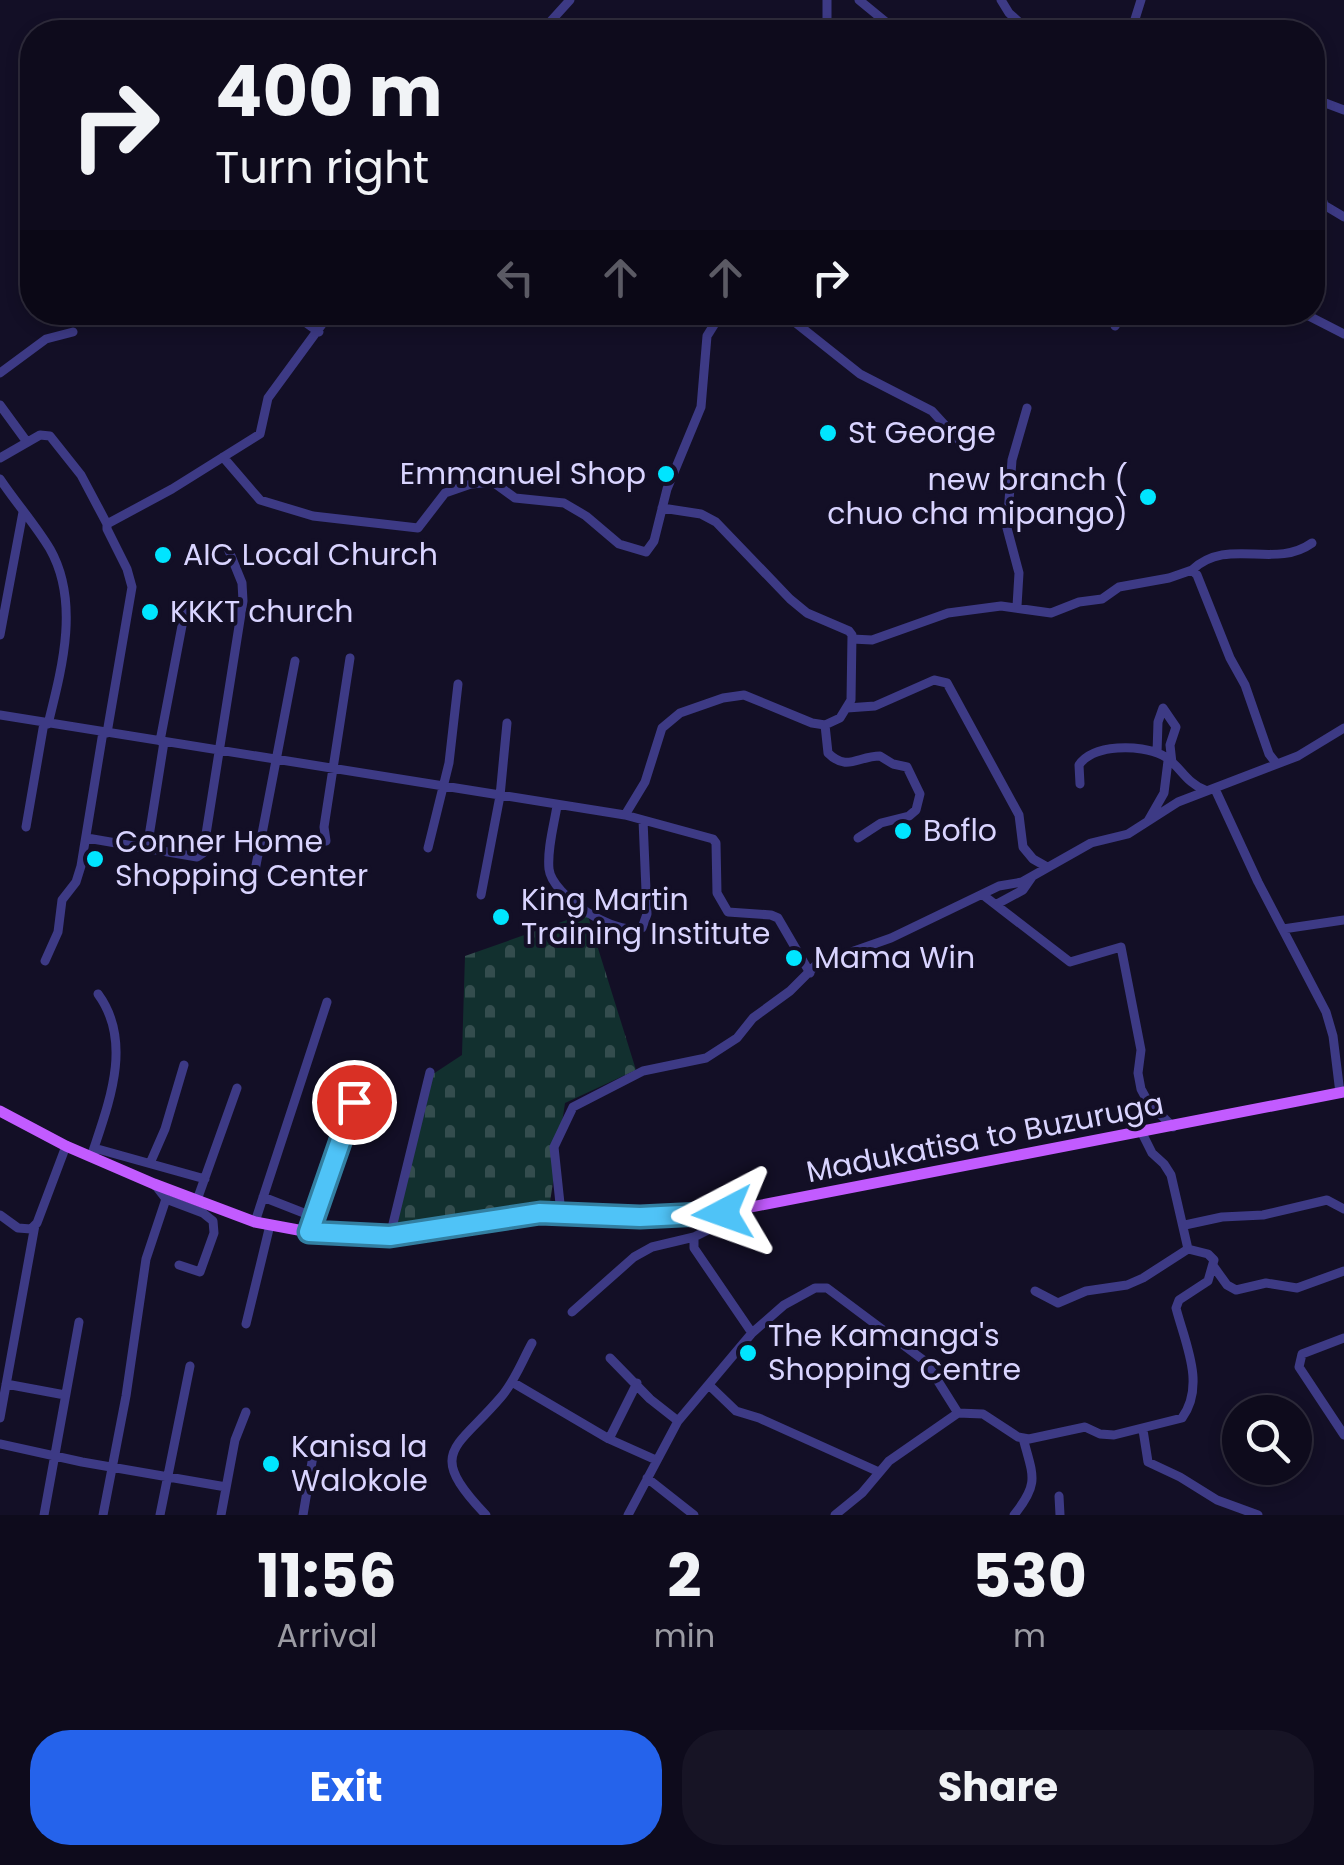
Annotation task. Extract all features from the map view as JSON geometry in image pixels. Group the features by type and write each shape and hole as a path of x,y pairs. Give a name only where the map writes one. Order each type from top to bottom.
{"main road":[{"name":"Madukatisa to Buzuruga","path":"0,1111 66,1146 93,1153 154,1184 255,1222 309,1232 390,1236 498,1217 723,1213 1342,1093"}],"street":[{"path":"552,20 570,0"},
{"path":"858,0 883,20"},
{"path":"1002,0 1017,20"},
{"path":"309,325 319,332"},
{"path":"107,524 260,434 268,398 324,325"},
{"path":"223,457 260,500 313,516 418,528 446,492 492,482 515,498 564,503 619,544 643,553 654,541 662,508 702,407 707,336 714,325"},
{"path":"799,325 870,380 932,411 964,446"},
{"path":"0,374 46,338 73,332"},
{"path":"0,405 27,442"},
{"path":"1017,606 1019,573 1006,528 1012,460 1027,408"},
{"path":"0,458 40,435 54,440 81,474 107,524 132,587 87,838 78,876 62,900 58,932 45,961"},
{"path":"0,479 51,550 66,590 63,647 26,827"},
{"path":"625,816 644,782 662,728 680,713 744,695 792,716 825,725 840,718 852,692 849,631 807,613 790,600 716,522 701,514 662,508"},
{"path":"0,635 23,512"},
{"path":"852,639 878,639 948,613 1017,606 1051,613 1079,602 1106,598 1119,587 1192,570 1217,554 1291,554 1312,542"},
{"path":"87,838 197,857 203,853 243,601 242,583 227,546"},
{"path":"1192,570 1198,576 1276,763"},
{"path":"147,849 185,610"},
{"path":"326,841 331,770 350,658"},
{"path":"253,881 294,661"},
{"path":"847,708 875,706 934,680 947,683 1020,815 1026,852 1048,867"},
{"path":"428,848 458,684"},
{"path":"1147,823 1164,793 1176,728 1166,708 1158,722 1157,753"},
{"path":"0,715 625,816 713,839 717,893 728,912 778,918 810,973"},
{"path":"482,895 500,796 507,724"},
{"path":"825,725 828,754 834,760 846,765 878,755 906,766 920,794 916,810 909,816 886,821 858,838"},
{"path":"561,1213 553,1150 573,1107 643,1071 706,1058 737,1038 766,1006 817,964 891,938 999,886 1022,882 1091,842 1116,838 1178,802 1298,756 1344,728"},
{"path":"1080,784 1079,765 1088,755 1104,750 1157,753 1184,778 1211,790 1326,1012 1342,1093"},
{"path":"557,806 549,857 552,877 592,916 630,930 642,928 648,914 644,820"},
{"path":"997,904 1023,890 1033,875"},
{"path":"983,895 1070,962 1116,946 1122,948 1141,1050 1138,1073 1142,1089 1150,1105 1172,1127"},
{"path":"1283,929 1344,920"},
{"path":"98,994 113,1022 116,1052 114,1081 93,1153 151,1161 205,1179"},
{"path":"255,1222 327,1002"},
{"path":"151,1161 162,1140 184,1065"},
{"path":"309,1232 363,1068"},
{"path":"390,1236 430,1072"},
{"path":"198,1200 237,1088"},
{"path":"1142,1133 1152,1153 1167,1168 1188,1249"},
{"path":"0,1418 35,1225 66,1146"},
{"path":"154,1184 166,1198 210,1217 214,1227 200,1272 179,1265"},
{"path":"264,1197 314,1217"},
{"path":"102,1515 126,1396 146,1259 166,1198"},
{"path":"1184,1226 1222,1217 1263,1215 1327,1200 1344,1209"},
{"path":"572,1312 634,1257 652,1247 694,1237 718,1225 723,1213"},
{"path":"0,1216 24,1230 35,1225"},
{"path":"246,1324 270,1225"},
{"path":"694,1237 694,1248 706,1269 752,1334"},
{"path":"1035,1292 1058,1304 1086,1291 1143,1278 1188,1249 1208,1254 1227,1284 1236,1290 1266,1283 1297,1288 1344,1270"},
{"path":"836,1515 890,1461 958,1413 983,1414 1023,1438 1080,1427 1105,1435 1143,1430 1182,1418 1191,1401 1189,1352 1176,1308 1179,1300 1202,1287 1214,1267"},
{"path":"628,1515 678,1421 752,1334 784,1306 815,1288 827,1288 926,1362 958,1413"},
{"path":"44,1515 78,1322"},
{"path":"1344,1338 1302,1354 1299,1367 1344,1435"},
{"path":"486,1515 453,1475 450,1461 468,1430 512,1382 532,1343"},
{"path":"0,1347 12,1349"},
{"path":"610,1358 650,1400 678,1421"},
{"path":"160,1515 190,1366"},
{"path":"512,1382 609,1439 656,1460"},
{"path":"609,1439 637,1383"},
{"path":"6,1384 66,1395"},
{"path":"710,1386 736,1411 878,1472"},
{"path":"221,1515 235,1440 246,1412"},
{"path":"1143,1430 1152,1466 1180,1477 1217,1500 1258,1515"},
{"path":"1014,1515 1034,1485 1023,1438"},
{"path":"0,1444 226,1487"},
{"path":"303,1515 313,1456"},
{"path":"647,1478 694,1515"},
{"path":"1059,1496 1060,1515"}],"green space":[{"path":"587,913 636,1070 565,1103 550,1202 397,1224 427,1078 462,1055 465,956"}],"place":[{"name":"St George","path":"828,433"},
{"name":"Emmanuel Shop","path":"666,474"},
{"name":"new branch ( chuo cha mipango)","path":"1148,497"},
{"name":"AIC Local Church","path":"163,555"},
{"name":"KKKT church","path":"150,612"},
{"name":"Boflo","path":"903,831"},
{"name":"Conner Home Shopping Center","path":"95,859"},
{"name":"King Martin Training Institute","path":"501,917"},
{"name":"Mama Win","path":"794,958"},
{"name":"The Kamanga's Shopping Centre","path":"748,1353"},
{"name":"Kanisa la Walokole","path":"271,1464"}],"route":[{"path":"354,1102 309,1232 390,1236 540,1213 640,1217 723,1213"}]}
